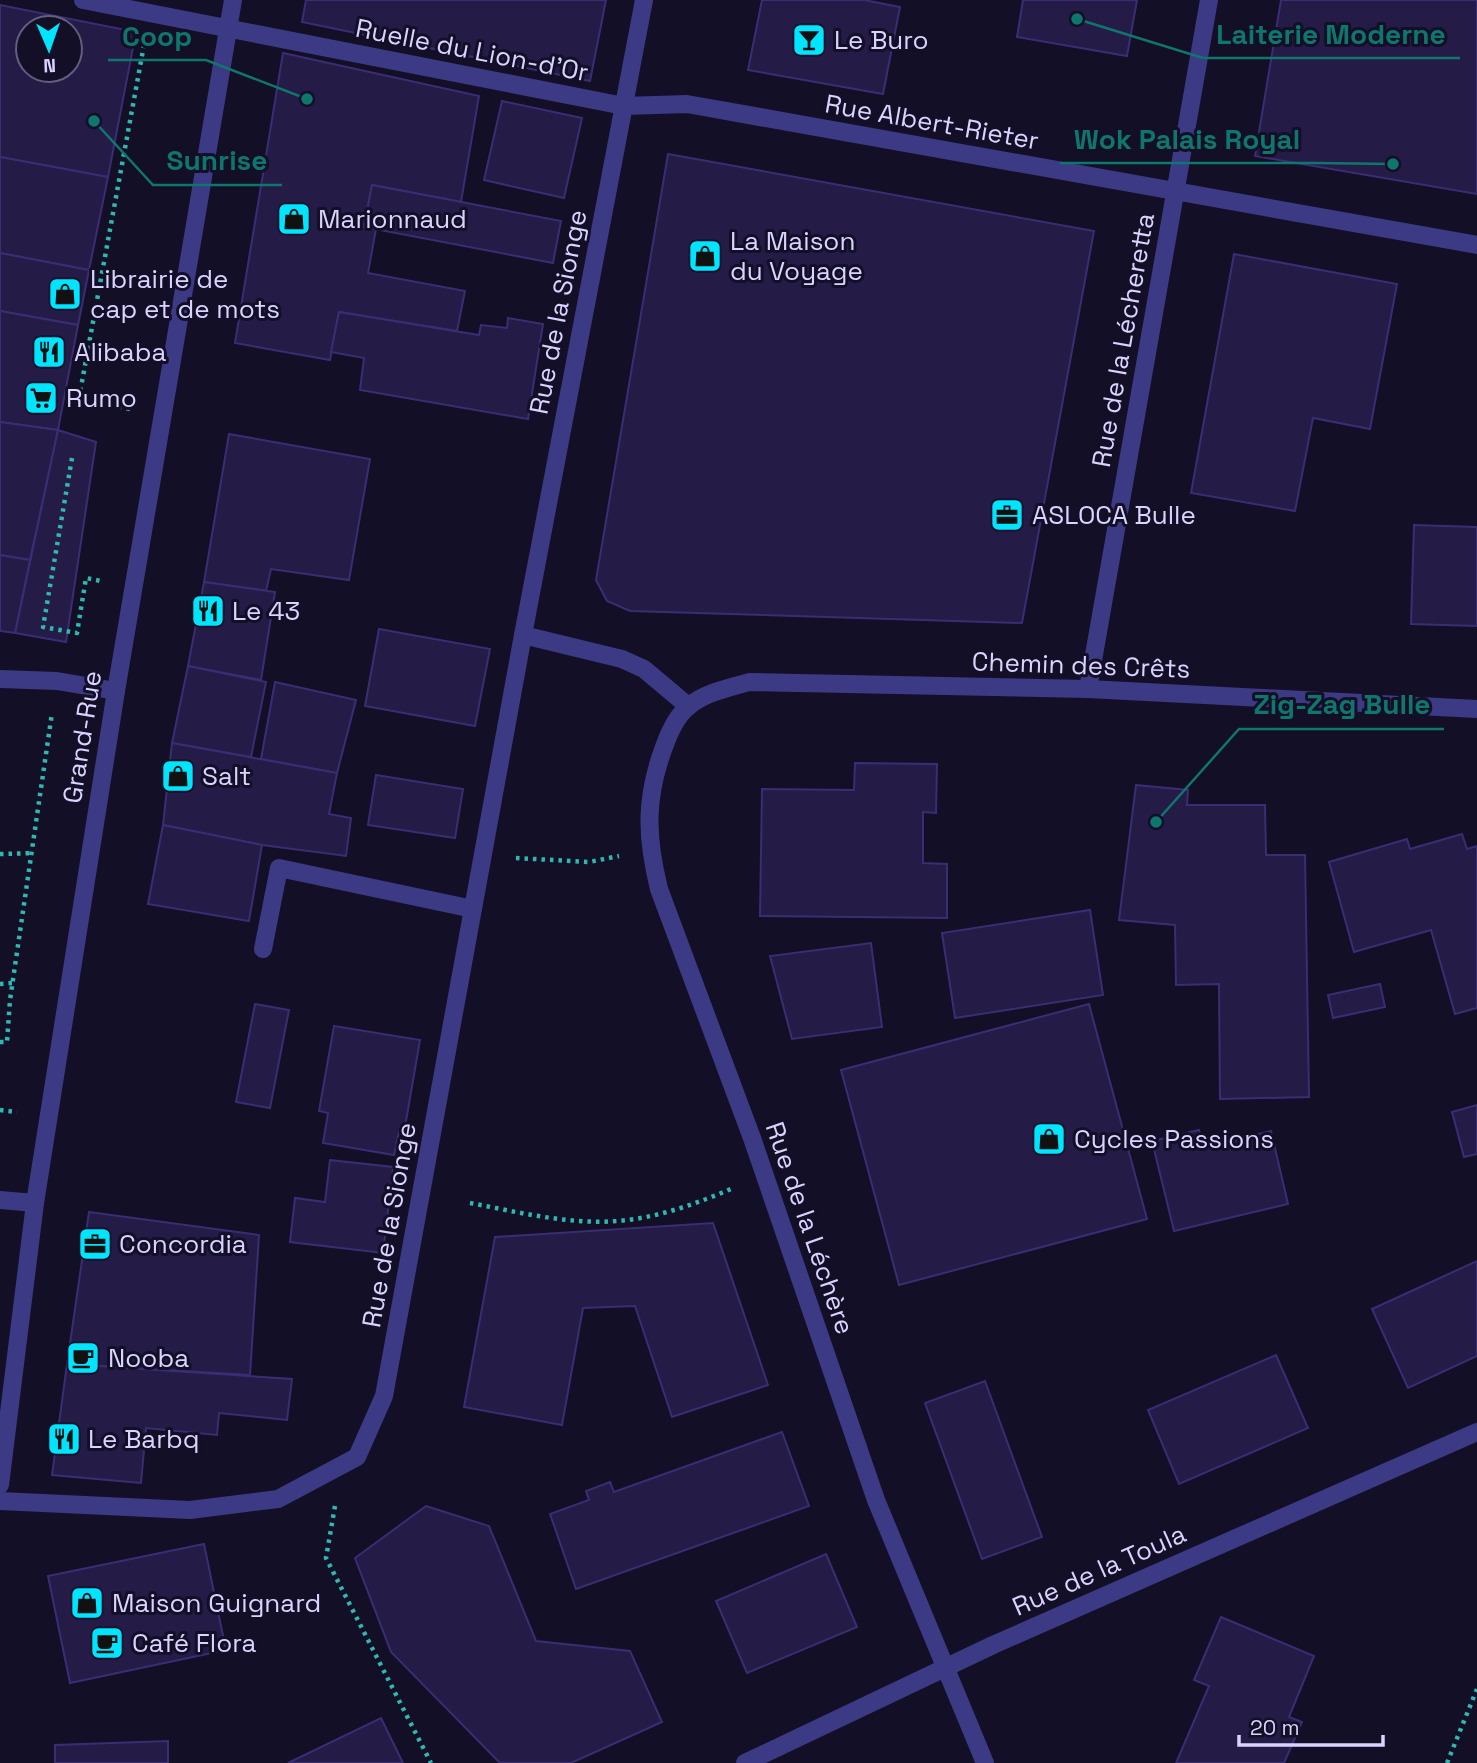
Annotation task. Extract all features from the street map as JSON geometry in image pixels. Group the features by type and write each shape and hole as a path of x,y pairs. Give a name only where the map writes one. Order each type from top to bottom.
{"street":[{"name":"Ruelle du Lion-d'Or","path":"83,0 624,106"},
{"name":"Grand-Rue","path":"0,1485 35,1203 116,691 165,416 233,0"},
{"name":"Rue de la Sionge","path":"0,1501 190,1510 278,1499 357,1457 384,1396 523,635 644,0"},
{"name":"Rue de la Lécheretta","path":"1088,689 1209,0"},
{"name":"Rue Albert-Rieter","path":"624,106 687,104 1477,245"},
{"path":"523,635 622,659 643,669 688,706"},
{"path":"0,679 57,681 116,691"},
{"name":"Chemin des Crêts","path":"688,706 713,692 749,682 1088,689 1477,709"},
{"name":"Rue de la Léchère","path":"688,706 669,732 649,795 650,850 659,889 752,1138 876,1500 985,1763"},
{"path":"263,948 279,868 472,909"},
{"path":"0,1200 35,1203"},
{"name":"Rue de la Toula","path":"745,1763 947,1667 1477,1432"}],"path":[{"path":"150,12 79,398 165,416"},
{"path":"72,458 43,627 77,633 86,578"},
{"path":"0,1042 7,1042 13,983 57,681"},
{"path":"0,854 34,853"},
{"path":"510,858 589,862 620,856"},
{"path":"0,984 13,983"},
{"path":"0,1110 21,1112"},
{"path":"470,1203 559,1219 618,1221 696,1204 731,1189"},
{"path":"335,1503 326,1558 431,1763"},
{"path":"1447,1763 1477,1689"}],"building":[{"path":"306,0 606,0 590,81 302,22"},
{"path":"762,0 864,0 900,7 883,94 748,70"},
{"path":"1023,0 1137,0 1127,56 1017,37"},
{"path":"1281,0 1477,0 1477,194 1255,156"},
{"path":"0,5 45,14 14,14 14,84 84,84 84,22 136,32 108,177 0,157"},
{"path":"283,53 479,96 461,202 372,185 364,227 376,229 368,273 465,291 457,331 339,312 330,360 235,343"},
{"path":"502,101 582,118 564,198 484,180"},
{"path":"668,154 1094,231 1022,623 630,611 607,601 596,580"},
{"path":"0,157 108,177 89,270 0,253"},
{"path":"372,185 561,221 553,263 364,227"},
{"path":"0,253 89,270 78,325 0,311"},
{"path":"1234,254 1397,284 1370,429 1313,418 1295,511 1191,493"},
{"path":"0,311 78,325 58,430 0,422"},
{"path":"339,312 479,335 481,325 507,328 508,318 543,324 528,419 360,390 364,358 331,352"},
{"path":"0,422 58,430 30,560 0,555"},
{"path":"58,430 96,442 66,642 15,633"},
{"path":"229,434 370,459 349,580 271,569 266,591 204,582"},
{"path":"1414,525 1477,527 1477,626 1411,624"},
{"path":"0,555 30,560 15,633 0,631"},
{"path":"204,582 275,592 261,680 188,666"},
{"path":"379,629 490,649 475,726 365,706"},
{"path":"188,666 266,682 251,757 172,743"},
{"path":"275,682 356,700 337,773 261,759"},
{"path":"172,743 337,773 329,814 351,818 346,856 262,845 163,825"},
{"path":"855,763 937,764 936,813 923,812 923,863 947,864 947,918 760,916 762,789 854,790"},
{"path":"376,775 463,789 455,838 368,825"},
{"path":"1136,785 1188,790 1187,805 1265,805 1266,855 1305,855 1309,1097 1220,1099 1219,984 1176,985 1175,925 1119,920"},
{"path":"163,825 262,845 249,921 148,904"},
{"path":"1462,834 1467,849 1477,846 1477,1008 1455,1014 1431,930 1354,952 1329,862 1407,839 1410,849"},
{"path":"1090,910 1103,995 955,1018 942,933"},
{"path":"871,943 882,1027 792,1039 770,956"},
{"path":"1380,984 1385,1007 1333,1018 1328,995"},
{"path":"255,1004 289,1010 270,1108 236,1102"},
{"path":"1089,1004 1147,1219 899,1285 841,1070"},
{"path":"334,1026 420,1040 405,1127 400,1127 394,1155 323,1143 328,1113 319,1111"},
{"path":"1477,1105 1477,1154 1464,1157 1452,1112"},
{"path":"1199,1130 1204,1147 1271,1131 1288,1204 1174,1231 1152,1141"},
{"path":"330,1160 393,1167 383,1253 290,1242 295,1198 325,1202"},
{"path":"89,1212 259,1235 250,1375 67,1364"},
{"path":"713,1223 768,1385 672,1417 635,1306 583,1308 562,1425 464,1407 495,1237"},
{"path":"1477,1261 1477,1356 1408,1388 1372,1309"},
{"path":"1276,1355 1308,1428 1179,1484 1148,1410"},
{"path":"67,1364 292,1379 287,1420 219,1413 217,1435 146,1428 141,1483 52,1475"},
{"path":"985,1381 1042,1537 982,1559 925,1403"},
{"path":"782,1432 809,1506 576,1589 550,1514 589,1500 586,1491 610,1482 614,1492"},
{"path":"426,1506 489,1526 536,1641 630,1651 662,1722 571,1763 500,1763 391,1652 355,1558"},
{"path":"204,1544 226,1650 70,1683 48,1576"},
{"path":"826,1554 857,1627 747,1673 716,1601"},
{"path":"1221,1617 1314,1656 1289,1717 1302,1722 1284,1763 1176,1763 1209,1686 1194,1680"},
{"path":"381,1718 403,1763 288,1763"},
{"path":"168,1741 168,1763 55,1763 55,1745"}],"place":[{"name":"Laiterie Moderne","path":"1077,19"},
{"name":"Le Buro","path":"809,40"},
{"name":"Coop","path":"307,99"},
{"name":"Sunrise","path":"94,121"},
{"name":"Wok Palais Royal","path":"1393,164"},
{"name":"Marionnaud","path":"294,219"},
{"name":"La Maison du Voyage","path":"705,256"},
{"name":"Librairie de cap et de mots","path":"65,294"},
{"name":"Alibaba","path":"49,352"},
{"name":"Rumo","path":"41,398"},
{"name":"ASLOCA Bulle","path":"1007,515"},
{"name":"Le 43","path":"208,611"},
{"name":"Salt","path":"178,776"},
{"name":"Zig-Zag Bulle","path":"1156,822"},
{"name":"Cycles Passions","path":"1049,1139"},
{"name":"Concordia","path":"95,1244"},
{"name":"Nooba","path":"83,1358"},
{"name":"Le Barbq","path":"64,1439"},
{"name":"Maison Guignard","path":"87,1603"},
{"name":"Café Flora","path":"107,1643"}]}
